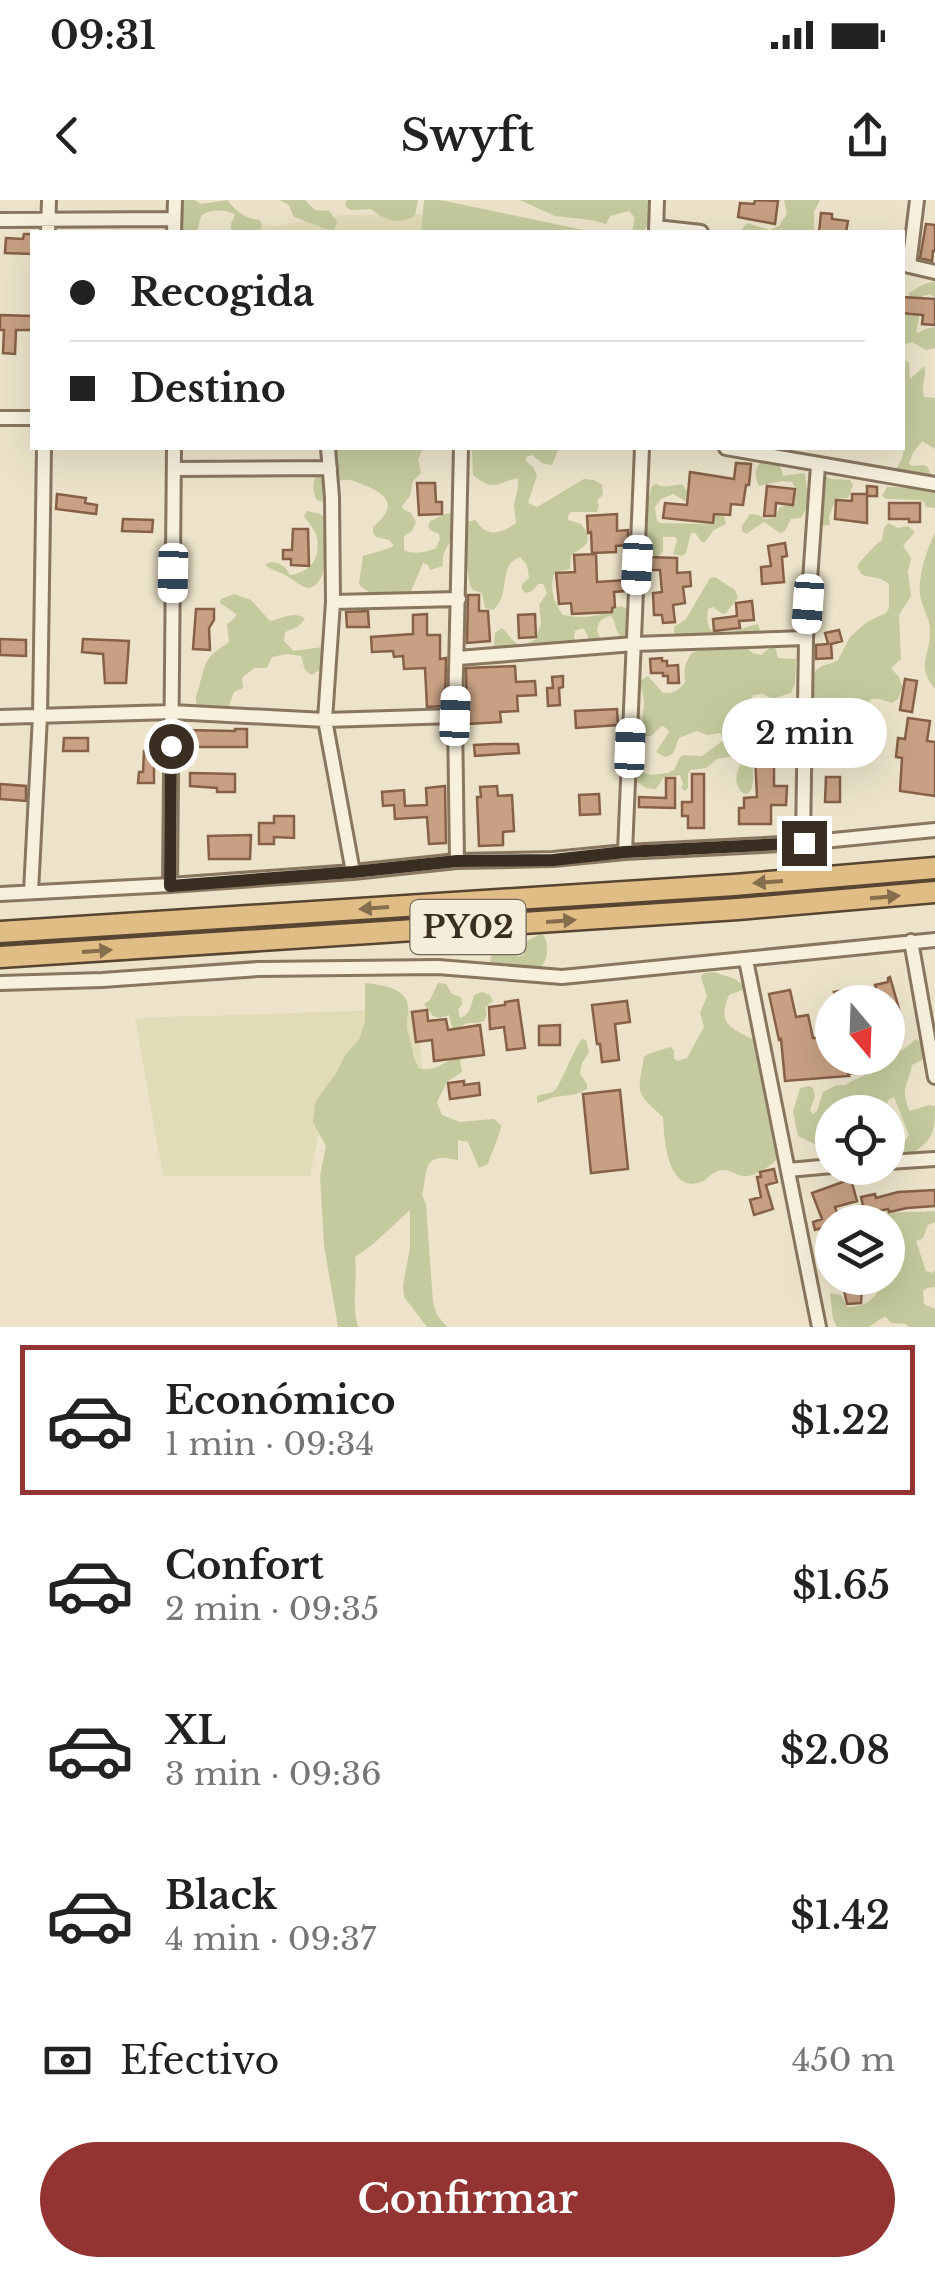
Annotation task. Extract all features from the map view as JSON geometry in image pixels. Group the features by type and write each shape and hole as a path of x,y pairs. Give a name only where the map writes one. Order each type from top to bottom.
{"highway":[{"name":"PY02","path":"0,932 935,868"},
{"name":"PY02","path":"0,957 738,909 935,892"}],"street":[{"path":"48,226 49,200"},
{"path":"0,220 48,226 174,226 175,200"},
{"path":"656,230 657,200"},
{"path":"917,200 906,266 935,272"},
{"path":"0,418 30,418"},
{"path":"31,892 40,716 44,450"},
{"path":"170,886 174,450"},
{"path":"328,450 333,602 325,720 353,872"},
{"path":"457,861 455,716 461,450"},
{"path":"625,852 642,450"},
{"path":"737,450 935,484"},
{"path":"804,843 806,638 818,465"},
{"path":"174,469 330,468"},
{"path":"333,602 459,599"},
{"path":"458,658 634,644 806,638"},
{"path":"0,716 172,712 325,720 455,716"},
{"path":"0,894 170,886 457,861 553,860 625,852 804,843 935,830"},
{"path":"0,983 278,968 438,967 562,977 935,940"},
{"path":"910,942 935,1076"},
{"path":"746,960 819,1327"},
{"path":"905,1161 935,1159"},
{"path":"788,1170 815,1168"}],"shaded area":[{"path":"422,214 421,230 233,230 233,224 276,226 344,215"},
{"path":"417,1009 427,1124 318,1136 310,1176 163,1176 135,1018"}],"green space":[{"path":"182,200 201,204 228,200 262,225 261,230 231,230 235,215 218,211 201,216 198,230 180,230"},
{"path":"279,200 305,200 315,210 329,211 337,221 335,230 294,217 288,204"},
{"path":"347,200 418,200 415,216 398,221 371,209 350,210"},
{"path":"424,200 440,200 584,230 421,230"},
{"path":"520,200 651,200 645,230 632,230 635,218 629,211 610,216 606,224 555,216"},
{"path":"784,200 820,200 814,212 814,230 770,230 779,226 787,214"},
{"path":"747,223 770,230 743,230"},
{"path":"935,281 935,298 930,294 919,301 916,332 935,327 935,348 926,350 912,342 905,344 909,293"},
{"path":"905,361 909,362 910,379 924,366 924,397 935,398 935,449 922,441 909,463 928,467 931,476 899,471"},
{"path":"324,450 422,450 418,460 421,473 402,506 416,522 404,536 404,550 436,548 439,534 428,526 445,514 455,515 457,533 444,552 443,566 430,570 423,563 409,596 375,594 359,584 363,556 394,545 373,532 388,508 387,502 373,489 346,480 339,481 326,503 317,500 313,486"},
{"path":"472,450 558,450 552,465 532,455 526,457 537,476 528,503 537,507 584,479 602,485 597,512 571,512 568,516 568,520 581,524 588,540 571,555 570,569 554,573 552,585 563,615 585,617 620,606 629,609 628,633 621,637 611,616 599,623 597,631 606,642 605,652 595,653 583,628 575,631 578,649 504,651 494,645 495,633 502,628 520,644 536,639 541,623 539,605 547,593 543,584 525,593 522,589 529,578 527,565 520,557 509,566 502,596 493,610 485,608 482,593 470,586 463,540 466,522 476,520 489,532 505,530 516,523 518,487 518,478 491,485 473,475"},
{"path":"766,458 778,464 783,476 805,473 811,501 801,518 791,519 785,531 780,533 764,522 746,534 742,526 750,514 775,518 780,507 795,504 792,482 759,486 756,470"},
{"path":"820,478 850,480 853,485 848,498 836,499 830,525 817,526"},
{"path":"656,484 683,485 690,504 673,494 661,499 655,507 657,521 711,524 717,510 723,512 726,524 714,530 705,542 691,533 682,556 673,554 675,537 663,537 663,551 654,557 651,547 644,542 645,512"},
{"path":"887,487 935,488 935,508 926,507 920,500 886,499 882,496"},
{"path":"307,511 327,520 324,569 316,585 309,588 265,565 279,564 290,575 304,571 312,563 317,538 304,516"},
{"path":"888,523 898,528 908,526 915,532 903,546 911,558 911,596 899,615 901,659 891,668 903,688 892,703 871,699 855,718 822,702 813,710 813,729 799,731 792,711 807,681 822,666 838,660 850,637 889,608 889,584 862,575 857,567 882,540"},
{"path":"935,533 935,689 926,673 930,626 920,584"},
{"path":"715,577 735,590 738,598 725,614 713,607 708,609 710,629 723,633 758,624 761,633 686,650 677,640 674,627 686,619 710,578"},
{"path":"234,594 251,600 270,621 292,615 305,619 285,632 284,641 294,651 322,647 320,670 309,673 301,656 272,657 267,668 254,668 242,678 243,688 234,692 228,709 198,707 196,695 206,663 229,642 227,624 236,614 220,603 221,599"},
{"path":"730,646 761,655 772,646 778,658 796,659 791,693 772,699 763,694 753,695 751,699 759,730 752,752 751,789 748,794 743,793 738,786 740,764 735,756 691,770 685,791 680,775 664,777 656,789 646,788 633,779 638,771 651,775 668,773 680,757 702,756 724,740 720,733 707,735 697,731 679,738 669,756 656,752 669,732 662,726 651,736 645,736 640,681 648,676 663,693 673,692 685,682 685,666 693,652"},
{"path":"541,934 547,952 536,972 506,969 490,961 495,950 506,943 518,957 523,955 527,941"},
{"path":"714,972 747,988 729,995 724,1014 730,1026 757,1041 778,1158 752,1175 721,1170 701,1182 690,1183 674,1172 666,1150 663,1117 640,1091 640,1078 648,1054 670,1047 674,1059 687,1058 704,1027 700,1013 707,996 701,977"},
{"path":"365,983 404,996 408,1033 419,1068 431,1069 460,1059 462,1072 447,1082 437,1102 442,1115 460,1122 494,1119 501,1125 488,1164 479,1168 468,1142 458,1140 458,1160 434,1159 426,1172 422,1194 433,1303 447,1327 427,1327 404,1297 410,1210 355,1257 358,1327 338,1327 324,1245 320,1176 326,1146 313,1122 315,1102 359,1040 365,1022"},
{"path":"438,983 446,984 452,994 461,997 460,1018 468,1012 474,995 490,995 493,1001 485,1007 484,1021 466,1024 458,1031 453,1030 449,1015 433,1016 424,1004"},
{"path":"582,1039 586,1040 589,1052 580,1074 587,1089 537,1103 537,1096 557,1088"},
{"path":"916,1039 925,1046 924,1059 912,1065 905,1098 822,1095 864,1075 905,1075 905,1048"},
{"path":"800,1088 813,1088 815,1144 798,1136 793,1112"},
{"path":"905,1098 910,1111 935,1106 928,1140 909,1155 905,1154 905,1141 909,1135"},
{"path":"935,1211 935,1222 916,1241 926,1271 935,1270 935,1287 923,1291 924,1304 935,1309 935,1327 909,1327 891,1323 885,1316 869,1327 837,1327 830,1295 841,1295 847,1307 869,1301 875,1295 905,1295 905,1212"}],"building":[{"path":"755,200 778,201 775,224 738,217 740,203 754,204"},
{"path":"821,213 848,221 846,230 819,230"},
{"path":"926,224 935,225 932,261 920,258"},
{"path":"24,234 30,234 30,254 5,253 6,238 23,239"},
{"path":"905,297 935,299 935,325 922,324 923,315 905,313"},
{"path":"0,315 30,316 30,330 16,330 15,354 3,353 4,330 0,330"},
{"path":"736,463 751,464 749,485 743,505 731,504 730,515 714,514 713,523 663,518 665,503 687,505 690,472 734,479"},
{"path":"417,483 435,483 436,502 442,502 442,514 419,515"},
{"path":"767,486 795,489 793,505 776,503 775,516 764,516"},
{"path":"867,486 877,487 877,496 867,496 867,523 835,519 836,500 852,501 852,494 867,494"},
{"path":"57,494 86,498 85,503 97,505 96,514 56,509"},
{"path":"889,503 920,503 920,522 889,519"},
{"path":"617,514 617,531 628,530 628,545 616,546 616,552 592,553 587,516"},
{"path":"123,519 153,520 152,532 122,531"},
{"path":"293,529 308,529 309,566 291,565 291,559 283,559 283,550 292,550"},
{"path":"785,543 784,582 762,584 761,567 771,566 768,546"},
{"path":"596,554 597,582 626,580 626,591 614,592 612,612 572,614 571,603 559,604 556,573 575,572 574,555"},
{"path":"647,557 677,558 677,573 690,572 691,586 683,587 685,603 673,605 675,622 663,623 662,615 654,615 653,593 662,592 660,570 647,570"},
{"path":"468,595 479,595 479,611 488,611 490,641 467,643"},
{"path":"752,601 754,620 739,621 740,628 714,631 713,619 737,616 736,603"},
{"path":"196,609 214,609 209,628 210,650 193,649"},
{"path":"368,611 369,627 347,627 346,612"},
{"path":"427,614 427,635 440,635 440,659 446,658 445,706 427,707 425,668 404,669 403,656 394,657 393,651 372,652 371,637 413,634 413,615"},
{"path":"535,614 536,637 519,638 518,615"},
{"path":"839,630 842,641 831,644 832,658 816,659 816,645 828,644 825,633"},
{"path":"0,639 26,640 26,656 0,655"},
{"path":"83,639 129,641 126,683 105,683 103,654 82,652"},
{"path":"662,658 667,666 678,665 679,683 668,683 668,676 663,673 651,673 650,659"},
{"path":"515,666 516,682 535,681 536,695 517,696 518,711 500,712 501,722 467,724 466,668"},
{"path":"563,676 560,705 548,706 547,688 553,688 552,677"},
{"path":"905,679 917,681 912,712 900,710"},
{"path":"758,702 786,703 786,718 758,718"},
{"path":"818,706 832,706 832,717 862,720 863,758 831,759 831,748 814,748"},
{"path":"617,709 618,725 576,728 575,711"},
{"path":"908,718 930,721 927,741 935,742 935,796 900,791 902,758 896,757 898,738 905,739"},
{"path":"247,729 247,747 185,747 186,730"},
{"path":"64,738 88,738 88,751 63,751"},
{"path":"518,744 519,753 475,756 474,745"},
{"path":"144,751 158,752 154,783 138,783"},
{"path":"755,756 774,757 774,786 787,786 786,805 771,805 771,824 739,824 739,808 744,808 744,798 757,797"},
{"path":"190,773 235,774 235,792 190,786"},
{"path":"692,774 704,774 704,828 688,828 688,816 682,816 682,802 692,802"},
{"path":"826,777 840,777 840,802 825,802"},
{"path":"666,778 675,778 675,808 639,807 639,797 666,798"},
{"path":"0,784 26,786 26,801 0,799"},
{"path":"445,786 446,843 429,844 427,817 395,819 394,805 383,806 382,792 404,790 405,806 427,805 426,788"},
{"path":"497,786 498,796 512,795 514,831 503,832 503,845 479,846 480,787"},
{"path":"599,794 600,814 580,815 579,795"},
{"path":"274,816 294,816 294,838 274,837 274,844 259,844 259,823 274,823"},
{"path":"251,835 250,859 209,859 208,836"},
{"path":"790,990 796,1017 808,1015 815,1038 815,1075 849,1076 785,1081 781,1039 769,994"},
{"path":"518,1000 525,1048 507,1050 504,1027 490,1029 489,1007"},
{"path":"627,1001 630,1022 615,1024 619,1060 602,1062 592,1005"},
{"path":"427,1010 428,1021 446,1019 448,1030 480,1025 484,1055 434,1061 432,1040 416,1042 412,1012"},
{"path":"560,1025 560,1045 539,1045 539,1026"},
{"path":"464,1081 464,1085 479,1083 480,1095 450,1099 448,1083"},
{"path":"620,1090 628,1169 591,1173 583,1094"},
{"path":"774,1169 777,1182 766,1185 773,1209 754,1215 750,1200 761,1197 757,1177 761,1177 760,1172"},
{"path":"834,1185 853,1185 857,1201 817,1205 812,1193"},
{"path":"935,1190 935,1206 863,1205 861,1197"},
{"path":"845,1295 862,1295 861,1303 847,1304"}],"route":[{"path":"171,746 170,886 457,861 553,860 625,852 804,843"}]}
